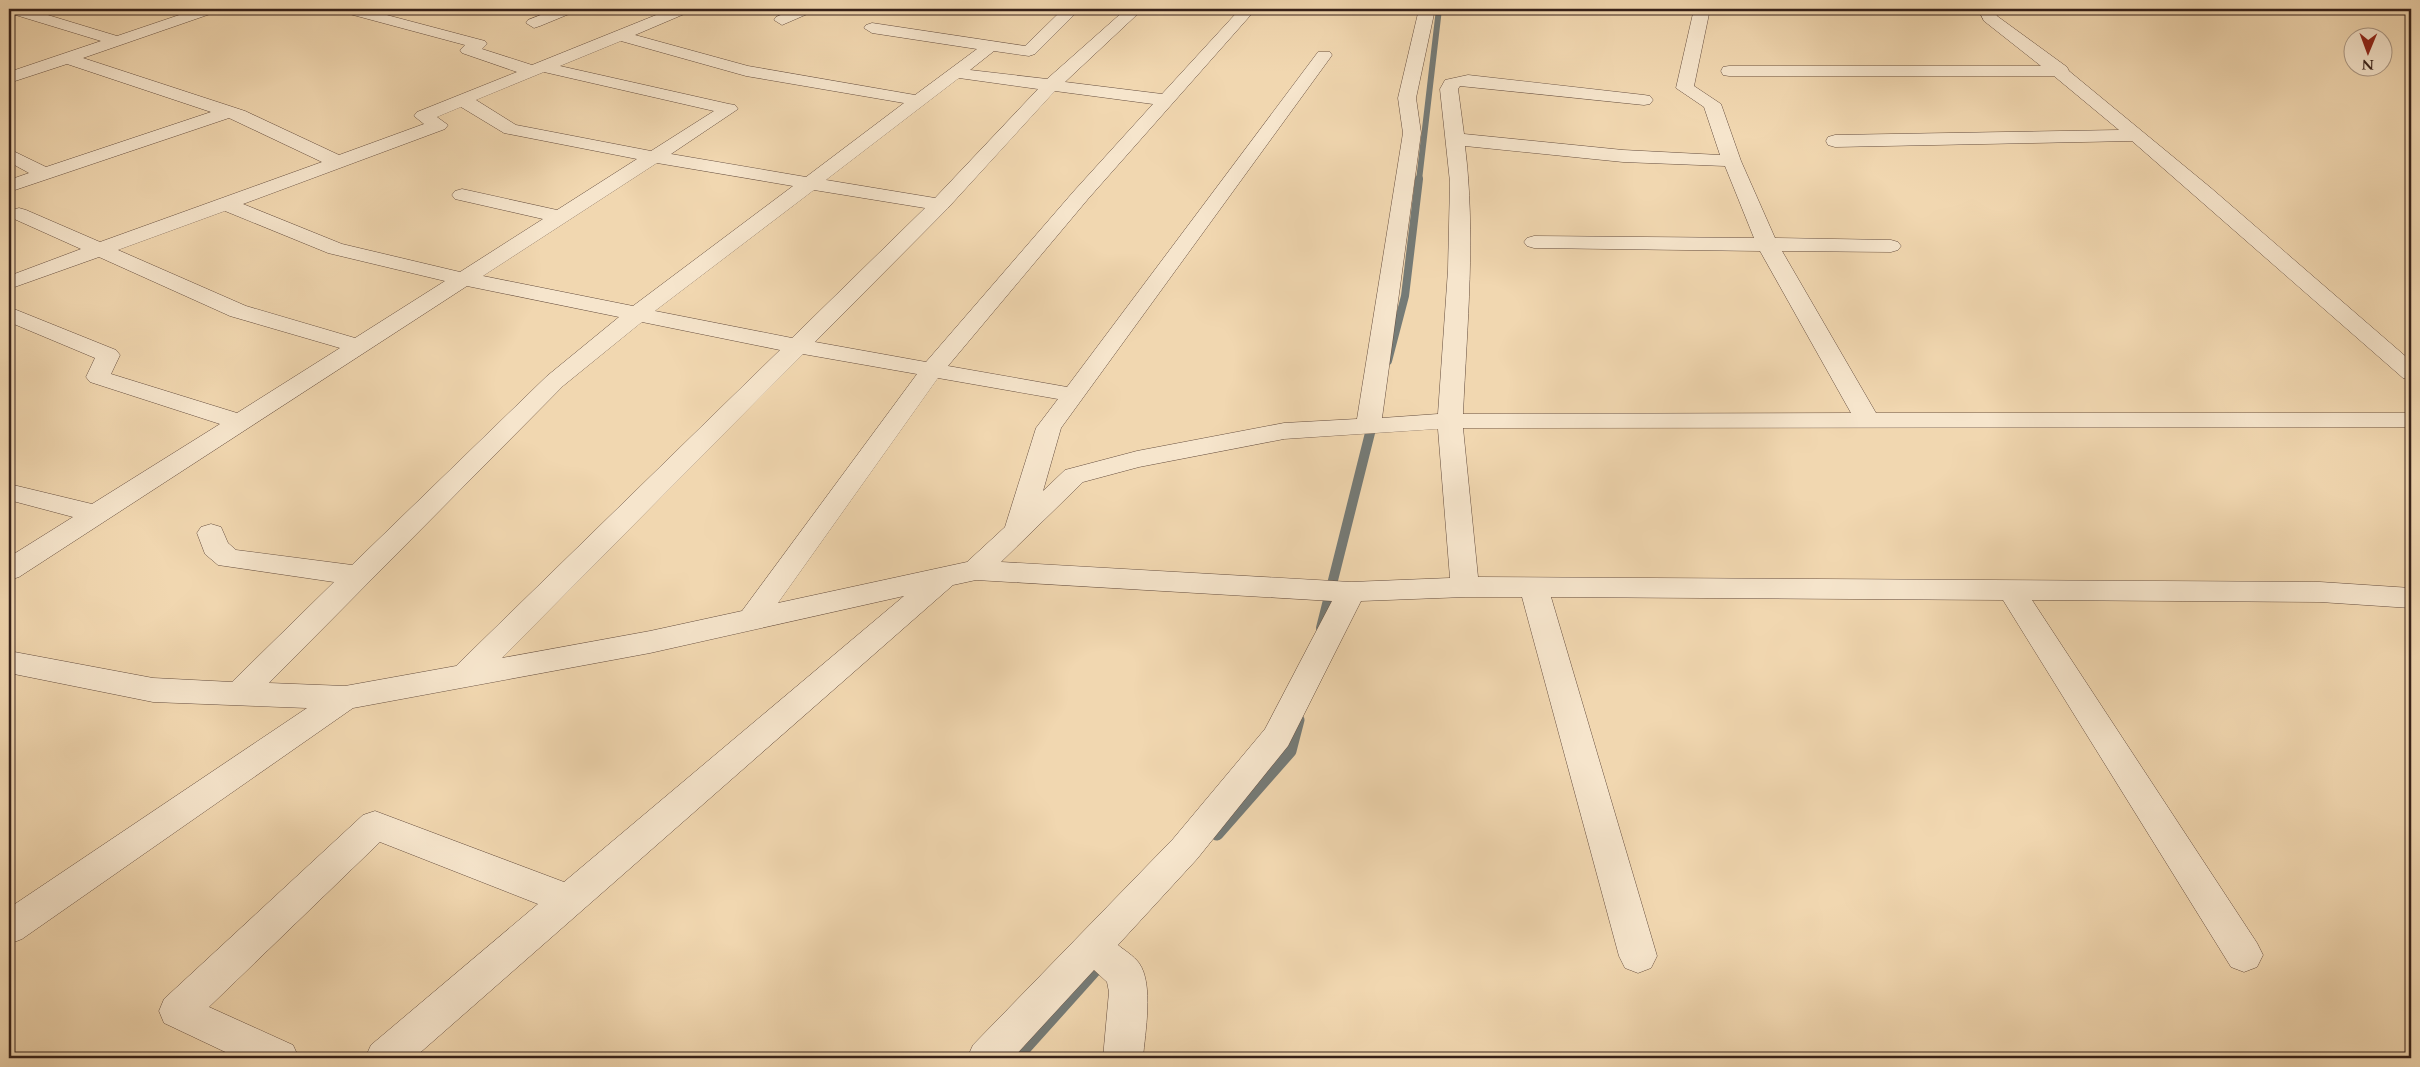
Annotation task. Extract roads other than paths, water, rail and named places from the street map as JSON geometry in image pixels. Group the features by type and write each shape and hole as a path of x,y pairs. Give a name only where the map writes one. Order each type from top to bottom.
{"street":[{"path":"12,9 118,41"},
{"path":"9,78 211,9"},
{"path":"9,570 729,109 538,69 468,50 480,44 347,9"},
{"path":"534,23 569,9"},
{"path":"9,282 439,125 423,116 684,9"},
{"path":"782,20 807,9"},
{"path":"872,28 1029,51 1072,9"},
{"path":"465,676 940,205 1051,85 1135,9"},
{"path":"750,620 932,370 1081,195 1248,9"},
{"path":"1368,426 1412,133 1407,98 1427,9"},
{"path":"1702,9 1684,85 1689,92 1712,104 1732,161 1767,244 1868,421"},
{"path":"1986,9 1990,18 2061,71 2137,135 2411,373"},
{"path":"619,35 746,71 920,101"},
{"path":"239,694 555,381 637,314 991,46"},
{"path":"1017,530 1050,428 1324,55"},
{"path":"67,58 239,115 338,162"},
{"path":"1729,71 2061,71"},
{"path":"957,72 1166,100"},
{"path":"1465,587 1450,421 1459,270 1460,182 1448,89 1450,84 1455,81 1490,82 1644,100"},
{"path":"463,100 510,129 654,157 940,205"},
{"path":"9,186 228,112"},
{"path":"1835,141 2137,135"},
{"path":"1455,139 1623,156 1732,161"},
{"path":"9,155 45,174"},
{"path":"462,194 561,216"},
{"path":"224,204 335,250 463,279 797,346 1074,394"},
{"path":"19,214 238,311 359,346"},
{"path":"1534,242 1892,246"},
{"path":"9,314 108,355 98,377 240,422"},
{"path":"386,1058 569,900 960,573 1017,530 1074,476 1137,459 1284,431 1450,421 2411,420"},
{"path":"9,492 96,514"},
{"path":"211,533 215,548 228,558 358,576"},
{"path":"9,662 154,690 345,698 650,642 960,573 1352,592 1465,587 2011,590 2320,592 2411,598"},
{"path":"1534,588 1638,956"},
{"path":"2011,590 2244,955"},
{"path":"987,1058 1185,848 1277,737 1352,592"},
{"path":"9,928 345,698"},
{"path":"279,1058 178,1011 375,825 569,900"},
{"path":"1093,946 1125,974 1128,992 1123,1058"}],"waterway":[{"path":"1419,180 1439,9"},
{"path":"1388,361 1405,296 1419,179"},
{"path":"1321,628 1373,421"},
{"path":"1217,834 1290,751 1298,720"},
{"path":"1016,1058 1104,960"}]}
